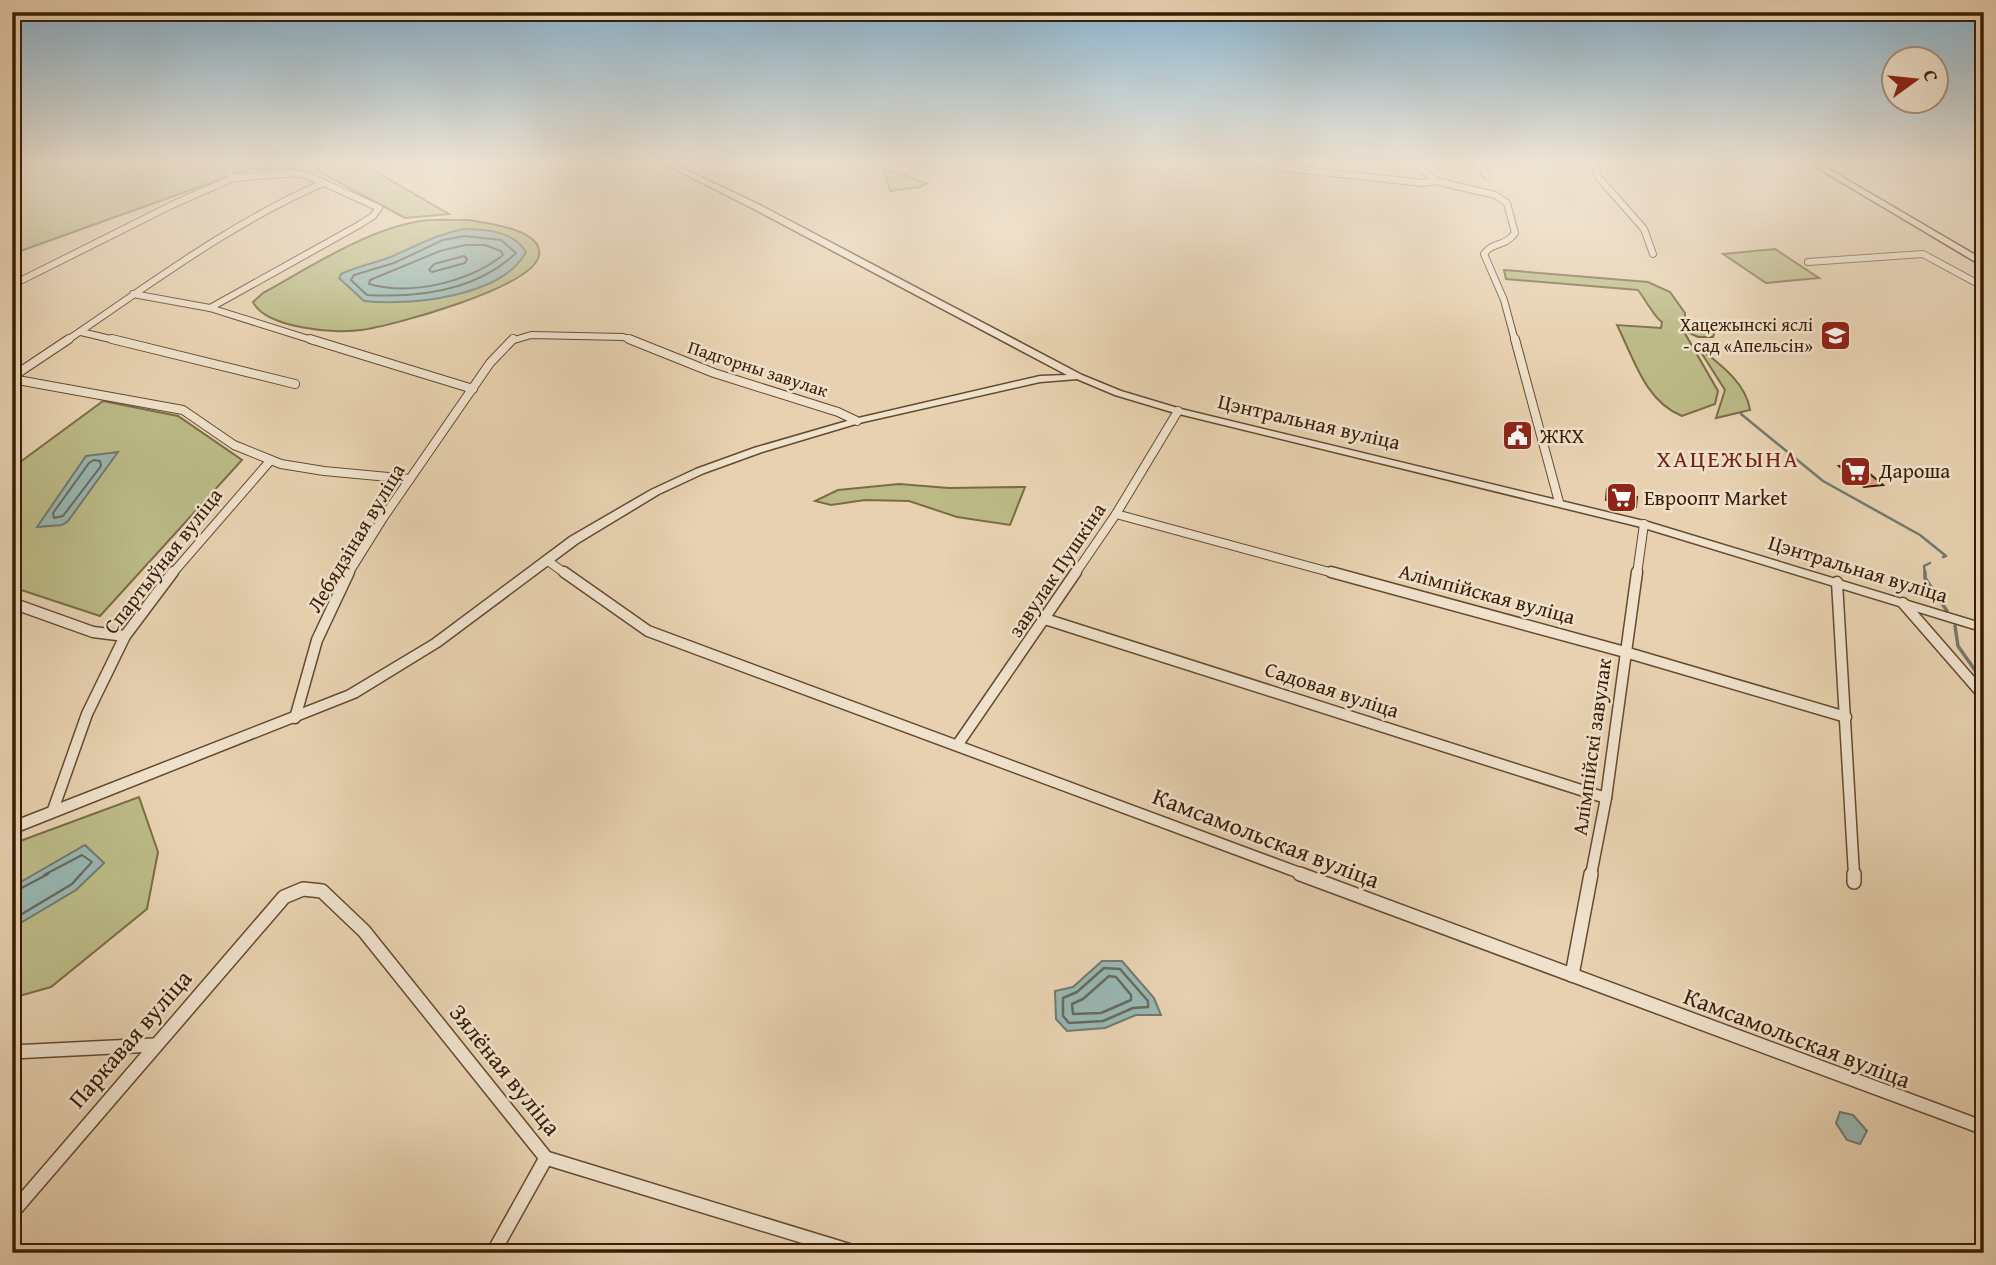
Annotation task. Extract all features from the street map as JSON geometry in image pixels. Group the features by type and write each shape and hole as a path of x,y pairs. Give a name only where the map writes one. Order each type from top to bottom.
{"main road":[{"path":"1910,220 1984,264"}],"street":[{"path":"12,285 142,220"},
{"path":"12,378 133,294 249,220"},
{"path":"210,308 364,220"},
{"name":"Цэнтральная вуліца","path":"782,220 1079,377 1118,393 1178,411 1644,524 1984,628"},
{"path":"1512,220 1515,233 1508,242 1489,247 1484,254 1504,300 1559,502"},
{"path":"1636,220 1644,229 1653,254"},
{"path":"1808,262 1923,254 1984,286"},
{"path":"133,294 210,308 473,389"},
{"path":"81,332 295,384"},
{"name":"Лебядзіная вуліца","path":"295,718 310,658 327,614 366,546 503,347 513,340 531,335 623,337 649,347"},
{"name":"Падгорны завулак","path":"649,347 714,373 838,412 857,421"},
{"path":"12,828 352,694 436,643 574,540 655,492 700,471 758,450 857,421 1040,379 1079,377"},
{"path":"12,378 183,410 200,419 239,449 270,461 335,472 410,480"},
{"name":"завулак Пушкіна","path":"958,744 1116,514 1178,411"},
{"name":"Спартыўная вуліца","path":"54,810 87,715 125,636 177,566 270,461"},
{"name":"Алімпійская вуліца","path":"1116,514 1625,652 1846,717"},
{"name":"Алімпійскі завулак","path":"1572,975 1606,798 1644,524"},
{"name":"Камсамольская вуліца","path":"548,561 648,631 958,744 1984,1128"},
{"path":"1837,582 1854,882"},
{"path":"12,603 93,632 125,636"},
{"path":"1903,603 1984,696"},
{"name":"Садовая вуліца","path":"1045,619 1606,798"},
{"name":"Зялёная вуліца","path":"284,897 303,889 322,891 364,931 546,1158 857,1253"},
{"name":"Паркавая вуліца","path":"12,1213 284,897"},
{"path":"12,1052 154,1045"},
{"path":"493,1253 546,1158"}],"shaded area":[{"path":"12,220 107,220 12,254"},
{"path":"468,220 512,229 532,239 538,246 539,255 531,267 514,280 489,292 430,313 361,330 318,330 286,323 260,311 253,302 263,293 359,241 379,232 420,221"},
{"path":"1775,249 1819,278 1766,283 1723,254"},
{"path":"1504,270 1648,282 1670,292 1685,313 1685,325 1700,324 1715,331 1713,337 1698,337 1683,330 1718,391 1715,404 1682,416 1669,409 1650,390 1617,325 1661,328 1662,322 1638,290 1506,279"},
{"path":"1697,346 1737,382 1750,410 1716,418 1725,390"},
{"path":"103,401 178,416 242,460 100,616 12,587 12,468"},
{"path":"899,484 949,488 1025,487 1010,525 957,517 909,501 865,500 831,505 815,501 838,490"},
{"path":"139,797 158,852 147,909 51,987 12,998 12,844"}],"water":[{"path":"464,229 506,235 526,252 514,267 497,279 476,289 429,300 364,301 339,278 347,271"},
{"path":"118,452 68,521 62,525 37,527 86,456"},
{"path":"85,845 104,863 76,890 12,928 12,887"},
{"path":"1102,961 1122,961 1154,998 1161,1015 1136,1015 1105,1028 1067,1031 1056,1019 1055,991 1073,987"},
{"path":"1840,1112 1853,1115 1867,1131 1860,1144 1847,1140 1836,1123"}],"building":[{"name":"Дароша","path":"1858,464 1883,485 1864,487 1839,466"},
{"name":"Евроопт Market","path":"1607,489 1637,497 1636,507 1606,500"}],"waterway":[{"path":"1741,414 1823,481 1920,535 1946,556 1943,557"},
{"path":"1925,574 1924,566 1930,563"},
{"path":"1925,574 1947,611"},
{"path":"1955,626 1958,646 1984,683"}],"place":[{"name":"Хацежынскі яслі - сад «Апельсін»","path":"1836,335"},
{"name":"ЖКХ","path":"1517,436"},
{"name":"Дароша","path":"1856,471"},
{"name":"Евроопт Market","path":"1621,498"}],"district":[{"name":"ХАЦЕЖЫНА","path":"1728,459"}]}
